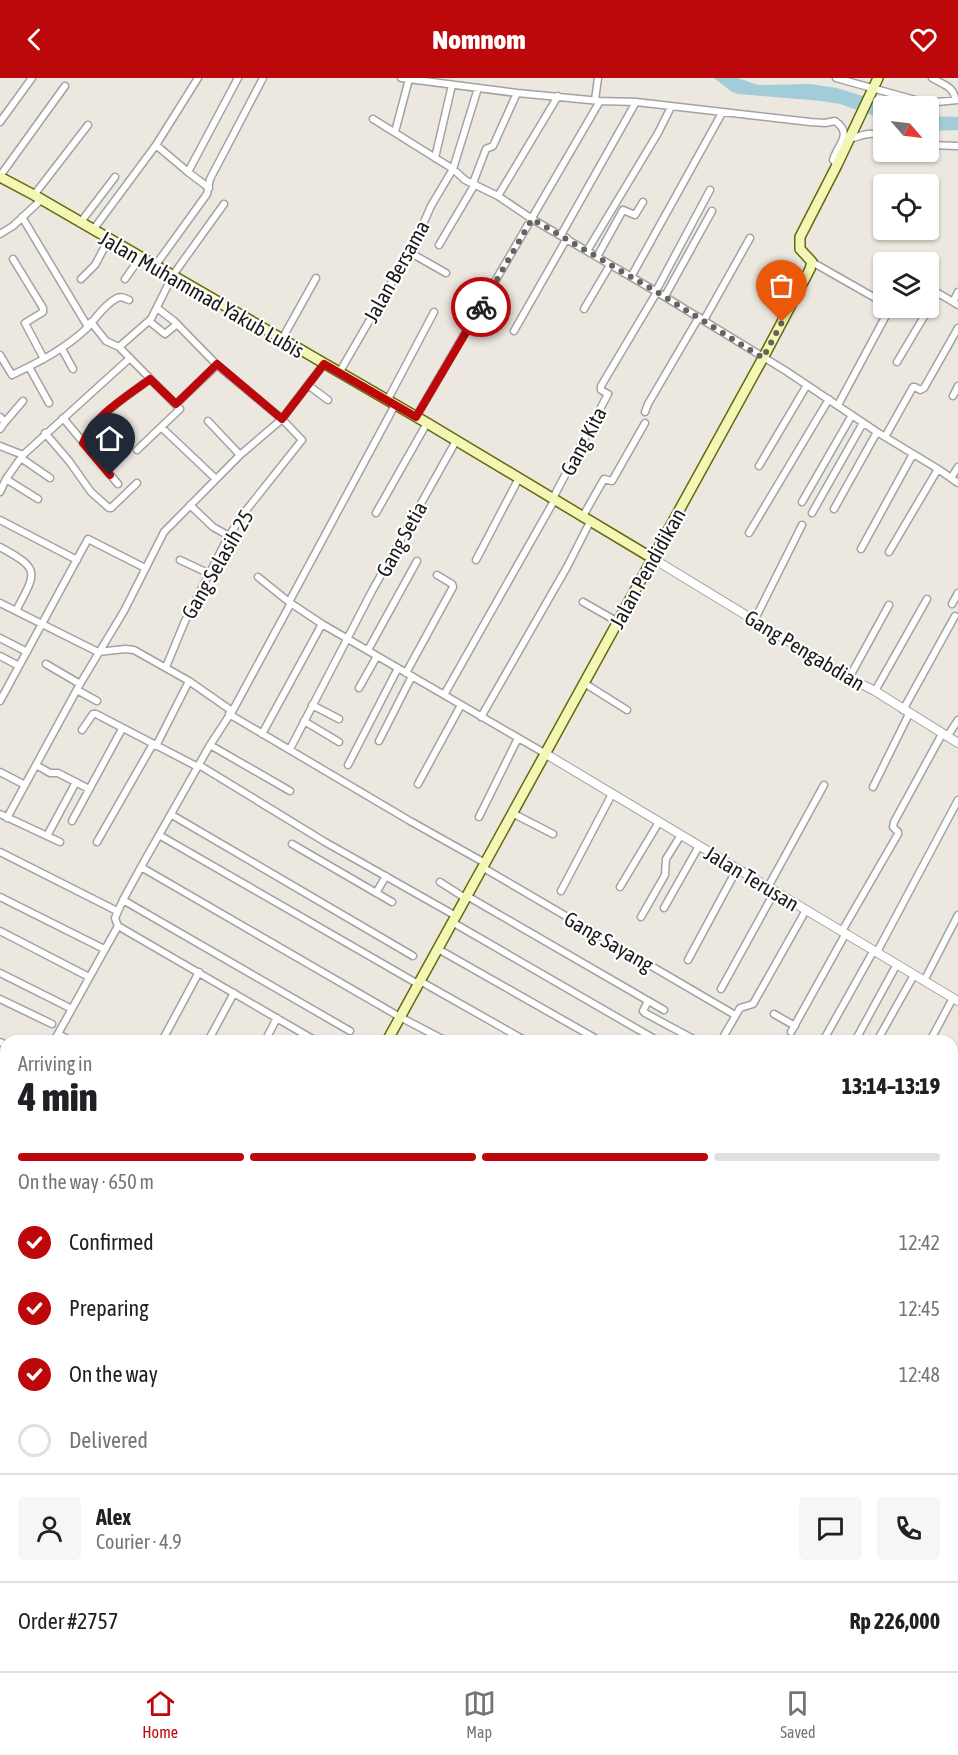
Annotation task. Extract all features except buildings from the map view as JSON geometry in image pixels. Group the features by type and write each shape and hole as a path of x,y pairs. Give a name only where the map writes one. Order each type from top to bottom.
{"main road":[{"path":"812,262 800,249 800,237 878,78"},
{"name":"Jalan Muhammad Yakub Lubis","path":"0,177 427,423 652,558"},
{"name":"Jalan Pendidikan","path":"390,1035 763,358 812,262"}],"street":[{"path":"0,122 32,78"},
{"path":"93,230 156,145 198,78"},
{"path":"188,172 238,78"},
{"path":"155,266 207,194 210,179 240,126 263,78"},
{"path":"395,132 405,78 518,93 636,102 810,123 838,122 844,135 833,160 837,165"},
{"path":"416,417 532,219 598,100 598,78"},
{"path":"836,78 872,90 926,103 957,100 952,90 932,78"},
{"path":"435,158 452,85"},
{"path":"0,177 65,86"},
{"name":"Jalan Bersama","path":"339,373 409,252 431,206 453,169 478,88"},
{"path":"439,245 474,184 486,149 493,146 518,93"},
{"path":"498,196 558,96"},
{"path":"514,331 636,102"},
{"path":"586,250 658,133 671,107"},
{"path":"631,277 722,112"},
{"path":"373,119 453,169 465,180 498,196 532,219 657,291 958,483"},
{"path":"0,234 22,218 88,125"},
{"path":"849,140 873,133"},
{"path":"156,145 209,188"},
{"path":"939,145 958,146"},
{"path":"80,223 115,177"},
{"path":"657,291 710,190"},
{"path":"597,257 623,210 635,215 643,202"},
{"path":"119,347 149,321 173,275 224,204"},
{"path":"665,296 712,212"},
{"path":"22,218 89,325 106,341 119,347 180,409 137,450"},
{"path":"645,412 750,238"},
{"path":"81,279 95,265 109,239"},
{"path":"409,252 446,273"},
{"path":"125,279 141,258"},
{"path":"13,259 43,308 43,312 25,323 44,359"},
{"path":"812,262 873,297"},
{"path":"584,309 610,265"},
{"path":"282,339 316,278"},
{"name":"Gang Kita","path":"554,499 608,394 601,390 601,386 657,291"},
{"path":"939,294 955,303 958,292"},
{"path":"0,355 12,375 62,349 118,297 129,300"},
{"path":"157,308 177,324 217,364 282,419"},
{"path":"306,1035 118,926 115,918 141,867 231,712 290,603 391,403 434,312"},
{"path":"838,405 885,318"},
{"path":"897,362 923,318"},
{"path":"149,321 165,334 177,324"},
{"path":"885,437 913,387 920,390 924,388 958,328"},
{"path":"62,349 73,369"},
{"path":"0,492 22,456 130,358"},
{"path":"176,404 217,364"},
{"path":"7,818 78,687 124,611 164,532 240,455 282,419 324,364"},
{"path":"28,367 49,403"},
{"path":"83,443 86,433 99,417 150,379"},
{"path":"308,385 328,400"},
{"path":"759,466 807,385"},
{"path":"953,396 958,386"},
{"path":"749,533 829,399"},
{"path":"0,429 3,419 23,401"},
{"path":"802,502 852,415"},
{"path":"63,418 118,484"},
{"name":"Gang Selasih 25","path":"166,667 184,621 229,536 240,518 302,440 282,419"},
{"path":"208,421 240,455"},
{"path":"376,513 427,423"},
{"path":"481,717 567,567 604,479 612,481 645,423"},
{"path":"812,513 863,423"},
{"path":"161,427 216,479"},
{"path":"834,509 877,432"},
{"path":"45,433 91,492 109,508 137,483"},
{"name":"Gang Setia","path":"290,749 303,721 456,441"},
{"path":"0,446 22,456 50,478"},
{"path":"861,549 913,454"},
{"path":"951,478 958,466"},
{"path":"890,552 938,469"},
{"path":"476,560 519,478"},
{"path":"6,479 38,500"},
{"path":"444,695 554,499"},
{"path":"190,504 213,527 229,536"},
{"path":"0,520 77,560"},
{"path":"757,620 766,605 764,600 802,525"},
{"path":"0,701 87,539 145,568"},
{"path":"0,547 22,560 33,574 32,581 16,611"},
{"name":"Gang Pengabdian","path":"652,558 958,743"},
{"path":"180,560 210,574"},
{"path":"368,650 417,561"},
{"path":"379,741 453,587 437,575"},
{"path":"258,577 290,603 322,624 546,754"},
{"path":"952,604 958,593"},
{"path":"875,691 927,598"},
{"path":"583,602 618,622"},
{"path":"0,603 98,652"},
{"path":"849,678 889,605"},
{"path":"873,787 906,712 955,616"},
{"path":"262,734 322,624"},
{"path":"0,638 27,652"},
{"name":"Gang Sayang","path":"98,652 130,649 166,667 262,734 735,1016"},
{"path":"0,656 19,666"},
{"path":"359,688 378,656"},
{"path":"46,664 98,700"},
{"path":"348,765 398,668"},
{"path":"98,842 189,681"},
{"path":"584,683 627,710"},
{"path":"312,705 339,719"},
{"path":"417,784 461,705"},
{"path":"82,730 93,714 199,766 648,1035"},
{"path":"774,1014 793,1029 898,834 893,827 894,822 945,735 958,720"},
{"path":"303,721 339,742"},
{"path":"72,821 122,729"},
{"path":"479,817 518,738"},
{"path":"210,745 290,791"},
{"name":"Jalan Terusan","path":"546,754 956,999"},
{"path":"36,765 50,773 56,772 89,789"},
{"path":"0,772 25,785"},
{"path":"46,836 76,782"},
{"path":"721,989 824,785"},
{"path":"561,891 612,794"},
{"path":"827,1035 876,951 958,800"},
{"path":"512,813 553,834"},
{"path":"0,814 60,842"},
{"path":"172,815 413,956"},
{"path":"620,887 659,822"},
{"path":"159,835 515,1035"},
{"path":"641,917 664,874 666,859 681,835"},
{"path":"292,844 392,902"},
{"path":"664,908 699,846"},
{"path":"0,852 117,911"},
{"path":"141,867 434,1035"},
{"path":"688,960 737,869"},
{"path":"376,893 386,876"},
{"path":"440,882 664,1010"},
{"path":"0,897 104,949"},
{"path":"123,900 350,1031"},
{"path":"724,1035 740,1008 753,1004 806,910"},
{"path":"924,981 958,915"},
{"path":"58,1035 118,926"},
{"path":"0,931 89,977"},
{"path":"438,949 589,1035"},
{"path":"858,1035 897,964"},
{"path":"165,1035 199,972"},
{"path":"0,973 72,1009"},
{"path":"880,1035 914,975"},
{"path":"211,1035 234,993"},
{"path":"0,999 52,1024"},
{"path":"934,1035 956,999"},
{"path":"648,1001 645,1013 686,1035"},
{"path":"268,1035 277,1018"}],"water":[{"path":"714,78 738,78 758,85 810,84 837,88 873,99 873,116 840,104 732,92"},
{"path":"939,116 958,117 958,130 939,131"}],"way so far":[{"path":"481,307 532,219 657,292 763,358 782,322"}],"route":[{"path":"110,475 83,443 86,433 99,417 150,379 176,404 217,364 282,419 324,364 416,417 481,307"}]}
